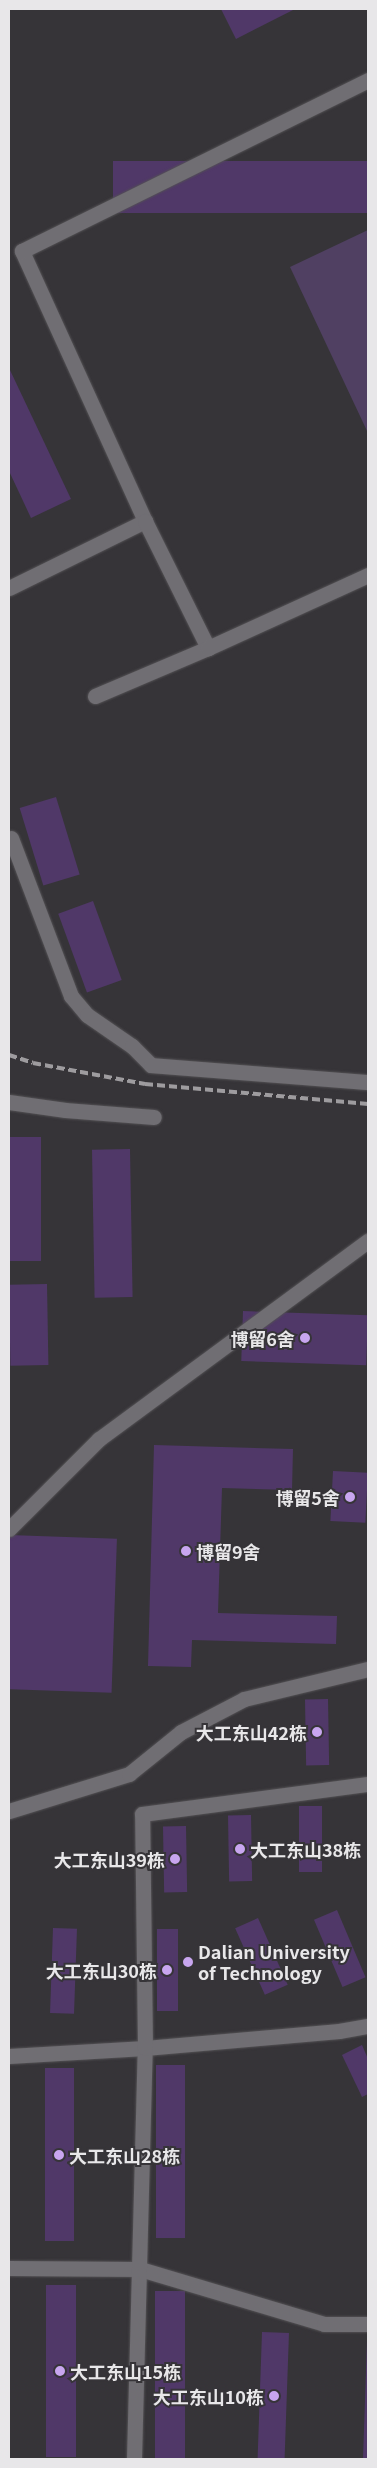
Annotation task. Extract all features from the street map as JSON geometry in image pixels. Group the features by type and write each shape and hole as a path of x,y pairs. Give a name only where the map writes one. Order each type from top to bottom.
{"street":[{"path":"208,648 145,521 22,251 368,80"},
{"path":"9,588 145,521"},
{"path":"95,696 208,648 368,575"},
{"path":"11,838 71,996 87,1015 132,1046 152,1065 368,1082"},
{"path":"9,1102 65,1110 154,1116"},
{"path":"9,1529 99,1439 368,1241"},
{"path":"9,1811 130,1774 181,1732 244,1699 368,1669"},
{"path":"134,2459 145,2048 142,1814 368,1784"},
{"path":"9,2056 145,2048 339,2032 368,2026"},
{"path":"9,2268 140,2269 324,2324 368,2324"}],"shaded area":[{"path":"368,230 368,433 290,267"}],"building":[{"path":"221,9 295,9 236,39"},
{"path":"113,161 368,161 368,213 113,213"},
{"path":"9,368 71,499 31,518 9,471"},
{"path":"56,797 80,874 43,886 20,808"},
{"path":"93,901 122,980 87,993 58,914"},
{"path":"9,1137 41,1137 41,1261 9,1261"},
{"path":"130,1149 133,1297 95,1298 92,1150"},
{"path":"47,1284 48,1365 10,1366 9,1285"},
{"name":"博留6舍","path":"243,1311 368,1315 366,1365 241,1361"},
{"name":"博留9舍","path":"154,1445 293,1449 292,1490 222,1488 218,1613 337,1616 336,1644 192,1640 191,1667 148,1666"},
{"name":"博留5舍","path":"333,1471 368,1473 365,1523 330,1521"},
{"path":"9,1535 117,1539 112,1693 9,1689"},
{"name":"大工东山42栋","path":"305,1699 328,1699 329,1765 306,1765"},
{"path":"299,1806 322,1806 322,1872 299,1872"},
{"name":"大工东山38栋","path":"228,1815 251,1815 252,1881 229,1881"},
{"name":"大工东山39栋","path":"163,1826 186,1826 187,1892 164,1892"},
{"path":"337,1910 366,1977 343,1987 314,1920"},
{"path":"258,1918 288,1985 265,1995 235,1928"},
{"path":"53,1928 77,1929 74,2014 50,2013"},
{"name":"大工东山30栋","path":"157,1929 178,1929 178,2011 157,2011"},
{"path":"362,2045 368,2059 368,2094 362,2097 342,2055"},
{"path":"156,2065 185,2065 185,2238 156,2238"},
{"name":"大工东山28栋","path":"45,2068 74,2068 74,2241 45,2241"},
{"name":"大工东山15栋","path":"46,2285 76,2285 76,2457 46,2457"},
{"path":"155,2291 185,2291 185,2459 155,2459"},
{"name":"大工东山10栋","path":"262,2332 289,2333 285,2459 258,2459"},
{"path":"367,2341 368,2459 363,2459"}],"railway":[{"path":"9,1055 33,1063 145,1084 368,1104"}],"place":[{"name":"博留6舍","path":"305,1338"},
{"name":"博留5舍","path":"350,1497"},
{"name":"博留9舍","path":"186,1551"},
{"name":"大工东山42栋","path":"317,1732"},
{"name":"大工东山38栋","path":"240,1849"},
{"name":"大工东山39栋","path":"175,1859"},
{"name":"Dalian University of Technology","path":"188,1962"},
{"name":"大工东山30栋","path":"167,1970"},
{"name":"大工东山28栋","path":"59,2155"},
{"name":"大工东山15栋","path":"60,2371"},
{"name":"大工东山10栋","path":"274,2396"}]}
